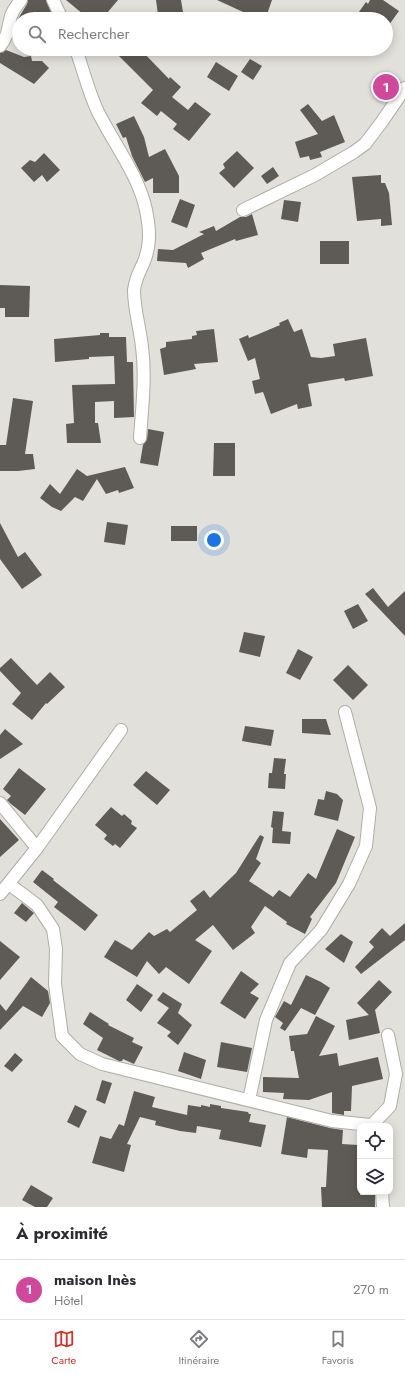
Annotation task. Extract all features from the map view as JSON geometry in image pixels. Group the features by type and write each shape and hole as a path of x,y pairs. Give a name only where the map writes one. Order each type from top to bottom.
{"street":[{"path":"13,12 21,0"},
{"path":"53,0 59,12"},
{"path":"0,46 9,31 12,14"},
{"path":"78,56 98,111 140,189 147,217 150,239 144,262 137,276 134,289 136,316 142,348 143,383 140,438"},
{"path":"243,210 314,175 365,144 405,88"},
{"path":"249,1100 266,1020 290,963 321,930 349,884 366,846 370,808 345,712"},
{"path":"0,894 37,848 121,730"},
{"path":"0,803 37,848"},
{"path":"9,884 37,905 53,929 56,949 55,984 62,1036 80,1054 102,1064 332,1121 357,1124"},
{"path":"372,1123 390,1106 396,1074 388,1036"},
{"path":"382,1195 383,1207"}],"building":[{"path":"28,0 46,0 51,12 22,12"},
{"path":"66,0 118,0 108,12 81,12"},
{"path":"156,0 181,0 183,12 158,12"},
{"path":"217,0 272,0 268,12 243,12"},
{"path":"370,0 383,0 399,11 393,19 393,12 359,12 366,2 368,4"},
{"path":"6,50 12,52 12,56 31,56 32,61 42,61 49,68 34,84 0,63 0,53"},
{"path":"119,56 147,56 169,79 170,77 181,87 172,97 188,110 195,102 211,114 189,141 173,129 177,124 161,111 157,116 141,103 153,90"},
{"path":"250,59 262,66 253,80 241,72"},
{"path":"216,62 238,76 229,91 207,77"},
{"path":"308,104 322,121 334,115 345,142 320,152 322,157 310,160 309,156 300,158 295,142 318,134 300,110"},
{"path":"134,116 144,137 149,157 165,149 179,176 179,193 153,193 153,178 145,182 132,156 126,137 123,138 116,124"},
{"path":"237,151 254,168 234,188 219,173 225,168 223,164"},
{"path":"44,153 60,170 47,182 42,175 34,182 21,168 30,160 35,162"},
{"path":"273,167 279,176 267,184 261,176"},
{"path":"381,175 381,183 385,183 389,193 392,225 381,226 381,219 357,221 352,177"},
{"path":"180,199 195,205 187,228 171,222"},
{"path":"284,200 301,202 298,222 281,219"},
{"path":"252,214 258,235 236,241 235,239 201,253 204,259 188,268 186,263 157,261 158,249 173,250 204,234 199,232 214,226 216,231 240,217 246,217"},
{"path":"320,241 349,241 349,264 320,264"},
{"path":"0,285 30,286 29,317 5,317 5,308 0,308"},
{"path":"288,319 294,332 302,329 311,357 321,358 335,356 333,344 366,338 373,376 345,381 344,378 308,384 312,406 298,409 297,404 271,414 263,392 255,394 252,381 260,379 255,358 248,361 239,339 248,335 249,338 280,325 279,323"},
{"path":"214,329 218,362 194,364 196,369 164,375 160,349 166,347 166,342 192,339 192,336 197,335 196,331"},
{"path":"100,333 109,333 109,337 126,337 127,362 133,362 134,417 114,418 114,401 95,402 95,423 98,423 101,443 67,443 66,424 74,423 72,385 115,384 114,356 89,357 89,359 55,362 54,339 100,335"},
{"path":"13,398 33,401 25,454 33,454 35,469 0,471 0,445 6,445"},
{"path":"148,429 164,432 158,466 140,463 143,445 147,439"},
{"path":"214,443 235,443 235,476 213,476"},
{"path":"125,467 134,488 119,493 118,490 106,494 97,479 83,501 75,497 61,511 52,507 40,498 50,484 60,494 77,469 87,476"},
{"path":"107,522 128,525 125,545 104,542"},
{"path":"0,523 18,557 25,552 42,575 22,589 0,559"},
{"path":"171,526 197,526 197,541 171,541"},
{"path":"373,588 388,607 405,591 405,636 365,594"},
{"path":"358,604 368,621 353,629 344,611"},
{"path":"244,632 265,636 260,657 239,652"},
{"path":"298,649 313,657 300,680 286,673"},
{"path":"11,658 37,685 50,672 65,687 47,704 46,703 32,720 12,704 21,693 0,671 0,668"},
{"path":"348,665 368,685 353,700 333,680"},
{"path":"302,719 326,719 331,735 302,733"},
{"path":"245,726 274,730 271,746 242,741"},
{"path":"5,729 23,744 0,759 0,735"},
{"path":"274,758 286,759 284,774 286,774 285,789 268,788 269,773 272,773"},
{"path":"19,768 46,789 25,815 7,800 11,796 3,789"},
{"path":"146,771 170,790 157,805 133,785"},
{"path":"326,791 337,794 343,800 338,821 314,815 318,799 324,800"},
{"path":"111,807 122,816 124,814 132,821 131,824 137,828 120,848 115,844 113,846 104,839 107,835 95,825"},
{"path":"273,811 284,812 282,831 291,832 290,844 272,843 273,828 271,827"},
{"path":"0,819 19,840 0,857"},
{"path":"337,829 355,837 336,883 310,917 312,919 305,934 286,924 287,922 265,906 251,927 255,933 233,950 213,925 195,940 212,951 189,984 166,967 159,974 147,961 137,977 104,957 115,940 132,950 149,932 154,936 167,929 170,932 197,910 190,901 204,890 210,898 236,873 260,835 264,837 256,859 261,863 249,881 273,897 279,890 290,897 308,873 316,879"},
{"path":"42,870 98,915 85,931 54,907 58,902 33,882"},
{"path":"22,903 34,913 26,922 14,913"},
{"path":"405,923 405,940 361,974 355,967 374,947 369,942 382,928 390,936"},
{"path":"341,934 353,942 344,963 325,949"},
{"path":"0,941 20,957 0,980"},
{"path":"241,971 259,984 250,993 259,998 245,1019 220,1003"},
{"path":"306,975 330,988 315,1015 301,1008 285,1031 280,1028 283,1023 275,1017 284,1001 291,1005"},
{"path":"31,977 48,991 50,1003 42,1017 23,1006 0,1030 0,1004 6,1011"},
{"path":"379,980 392,992 375,1010 380,1033 349,1040 346,1020 369,1015 357,1003"},
{"path":"137,984 153,995 141,1012 126,1000"},
{"path":"163,992 182,1004 178,1013 192,1025 178,1045 167,1036 171,1032 157,1023 169,1008 157,1000"},
{"path":"90,1012 109,1024 108,1025 134,1038 132,1042 143,1047 134,1064 123,1059 122,1061 119,1061 97,1050 103,1038 83,1024"},
{"path":"316,1016 335,1026 319,1056 337,1053 339,1066 378,1057 383,1079 352,1086 351,1111 344,1111 344,1115 332,1113 332,1092 309,1100 283,1099 284,1093 263,1092 263,1077 299,1078 294,1051 291,1051 289,1036 307,1034"},
{"path":"221,1042 252,1048 247,1072 217,1067"},
{"path":"184,1052 206,1060 201,1079 178,1071"},
{"path":"15,1053 23,1060 12,1072 4,1066"},
{"path":"102,1080 112,1083 105,1104 96,1100"},
{"path":"134,1091 155,1097 152,1107 187,1115 188,1105 210,1107 210,1104 221,1106 221,1108 248,1112 251,1114 249,1122 266,1125 261,1147 219,1139 221,1130 197,1126 196,1133 180,1131 155,1125 156,1121 140,1117 127,1144 131,1145 124,1172 92,1163 100,1136 111,1139 119,1124 124,1126"},
{"path":"75,1105 87,1111 79,1128 67,1122"},
{"path":"287,1117 343,1130 342,1144 357,1145 357,1195 375,1195 375,1207 322,1207 321,1187 326,1187 328,1150 308,1149 307,1158 281,1154"},
{"path":"31,1185 53,1198 47,1207 35,1207 22,1200"}],"place":[{"name":"maison Inès","path":"386,87"}]}
